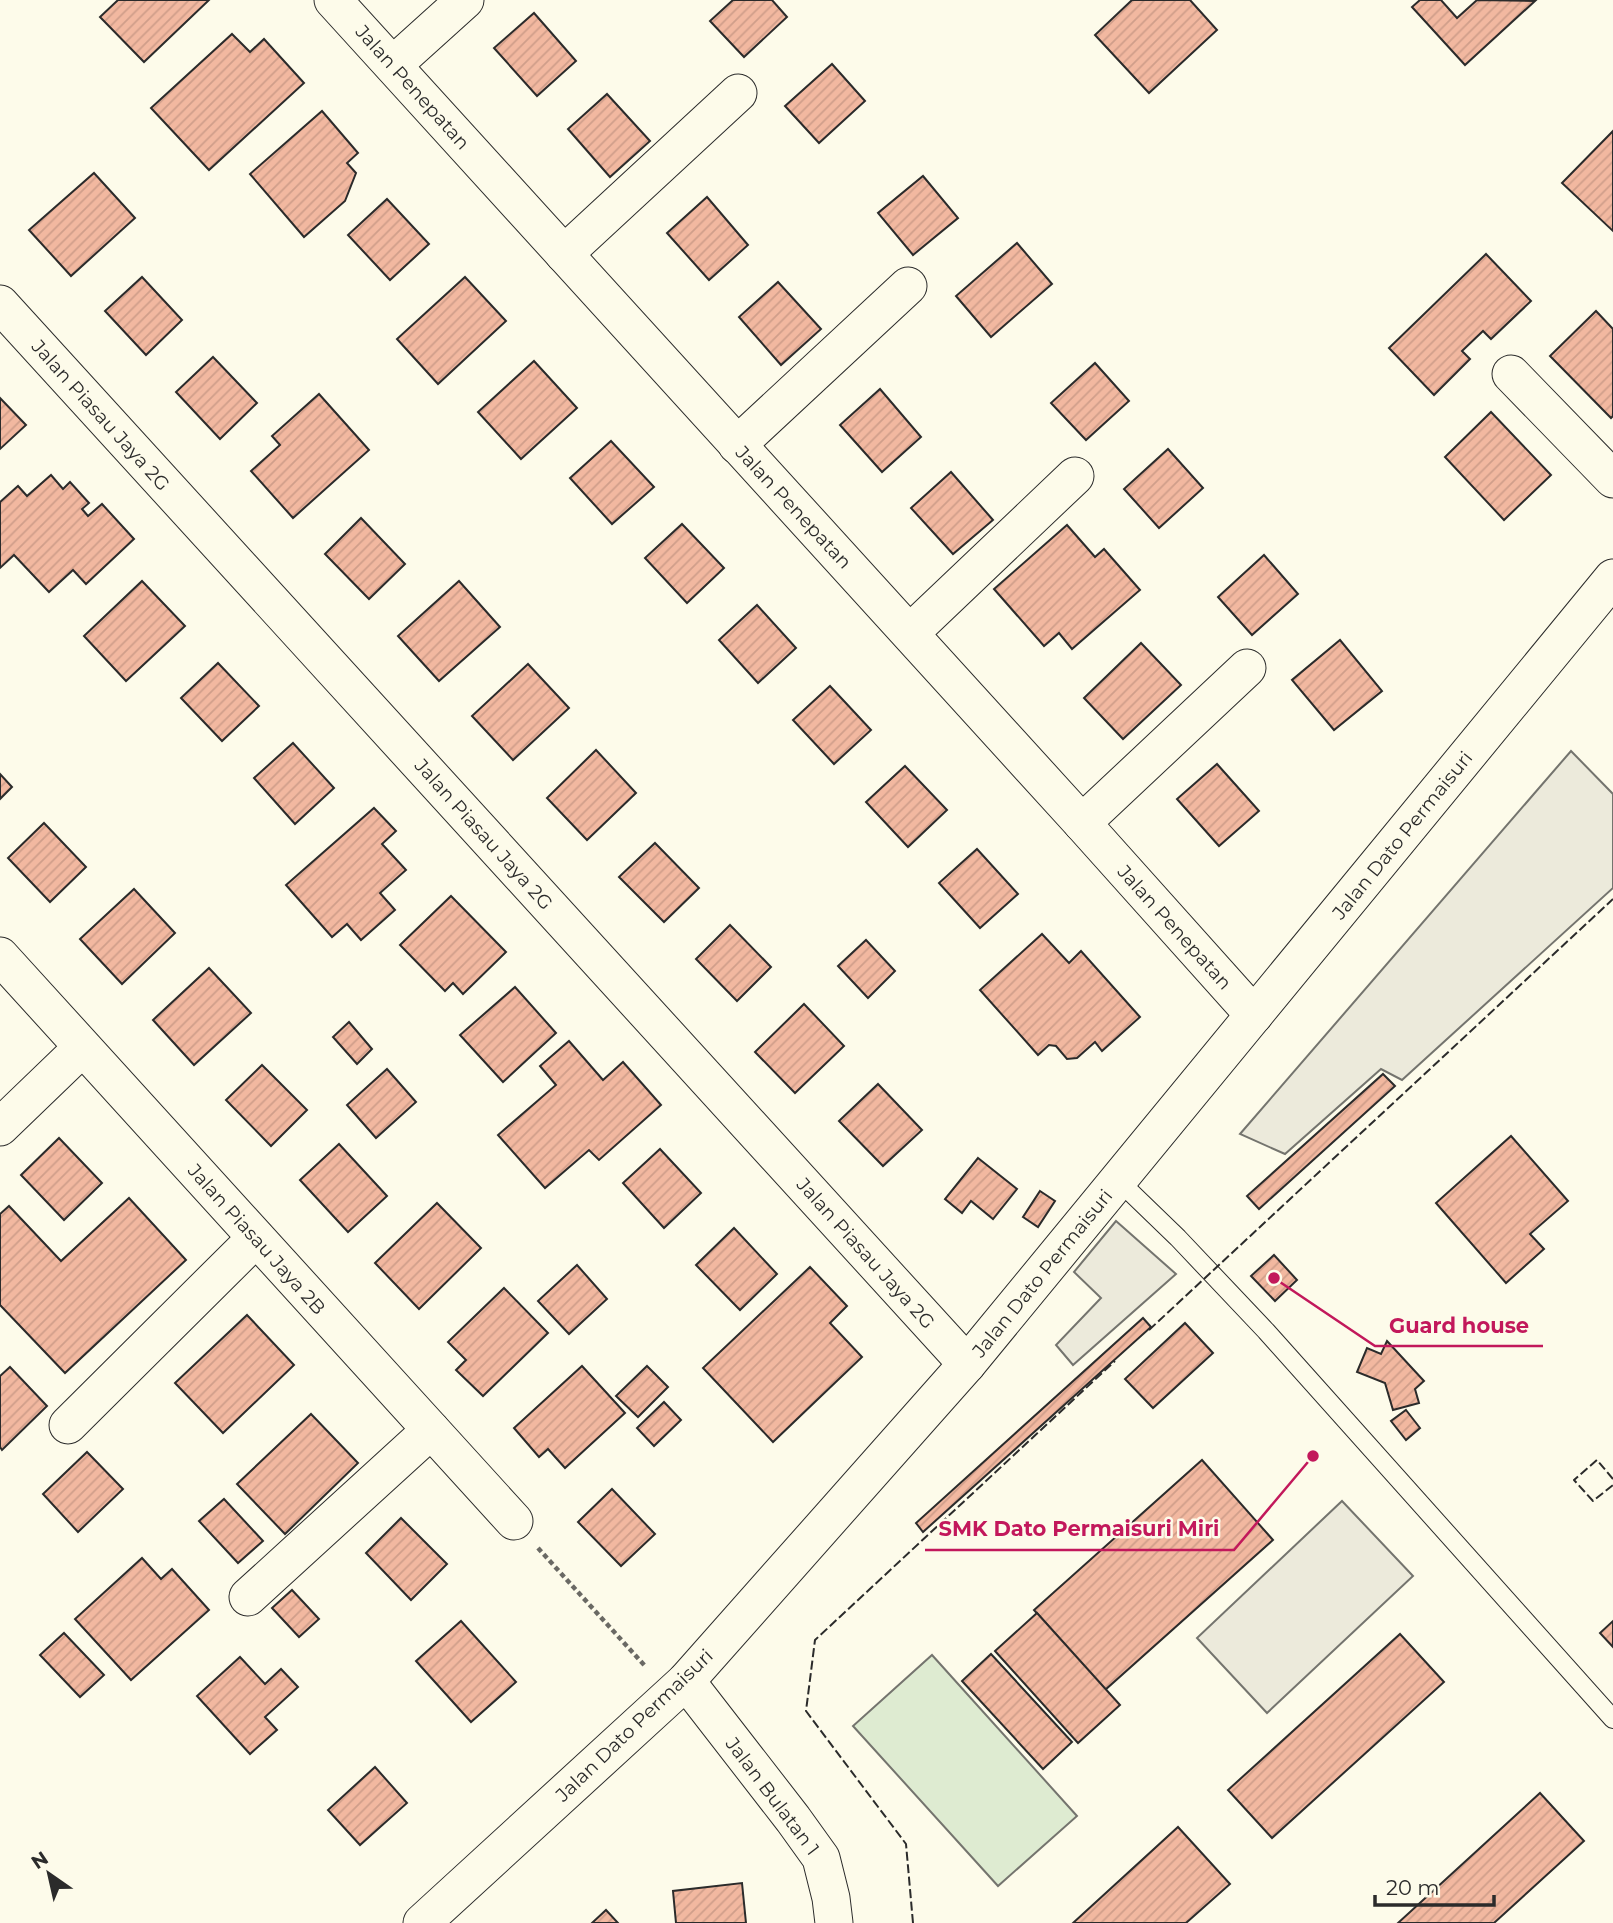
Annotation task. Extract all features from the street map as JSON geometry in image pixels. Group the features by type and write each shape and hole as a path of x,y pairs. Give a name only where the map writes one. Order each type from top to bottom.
{"street":[{"name":"Jalan Penepatan","path":"333,0 1254,1015"},
{"path":"393,65 465,0"},
{"path":"564,254 738,93"},
{"path":"737,445 908,286"},
{"name":"Jalan Piasau Jaya 2G","path":"0,304 967,1364"},
{"path":"1511,374 1613,479"},
{"path":"910,633 1075,476"},
{"name":"Jalan Dato Permaisuri","path":"422,1923 679,1687 967,1364 1613,578"},
{"path":"1082,823 1247,668"},
{"name":"Jalan Piasau Jaya 2B","path":"0,956 514,1521"},
{"path":"0,1127 82,1048"},
{"path":"68,1425 257,1238"},
{"path":"248,1597 431,1430"},
{"name":"Jalan Bulatan 1","path":"679,1687 793,1819 821,1858 834,1923"}],"lane":[{"path":"1118,1180 1178,1238 1266,1331 1613,1719"}],"path":[{"path":"514,1521 679,1687"}],"green space":[{"path":"932,1655 1077,1816 998,1886 853,1726"}],"shaded area":[{"path":"1571,751 1613,794 1613,888 1402,1080 1381,1069 1285,1154 1240,1134"},
{"path":"1116,1221 1176,1274 1073,1365 1056,1345 1101,1298 1074,1272"},
{"path":"1342,1501 1413,1576 1267,1713 1197,1638"}],"building":[{"path":"118,0 209,0 144,62 100,17"},
{"path":"733,0 772,0 787,17 744,57 710,21"},
{"path":"1132,0 1190,0 1217,30 1149,93 1095,35"},
{"path":"1420,0 1441,0 1457,18 1477,0 1535,1 1465,65 1412,7"},
{"path":"534,13 576,61 537,96 494,48"},
{"path":"232,34 250,52 264,39 304,83 209,170 151,108"},
{"path":"832,64 865,101 819,143 785,106"},
{"path":"607,94 650,141 610,177 568,129"},
{"path":"322,111 358,153 347,163 356,173 345,201 304,237 250,174"},
{"path":"1613,131 1613,231 1562,183"},
{"path":"94,173 135,218 71,276 29,230"},
{"path":"923,176 958,218 913,255 878,213"},
{"path":"707,197 748,245 709,280 667,233"},
{"path":"387,199 429,244 390,280 348,235"},
{"path":"1017,243 1052,284 991,337 956,296"},
{"path":"1486,254 1531,301 1491,339 1483,331 1462,351 1470,359 1434,395 1389,348"},
{"path":"142,277 182,320 146,355 105,311"},
{"path":"465,277 506,321 438,384 397,339"},
{"path":"778,282 821,329 781,365 739,317"},
{"path":"1596,311 1613,329 1611,418 1550,356"},
{"path":"213,357 257,403 220,439 176,392"},
{"path":"534,361 577,408 521,459 478,412"},
{"path":"1095,363 1129,401 1086,440 1051,403"},
{"path":"880,389 921,437 882,472 840,425"},
{"path":"319,394 369,450 293,518 251,471 280,445 272,436"},
{"path":"0,398 26,425 0,449"},
{"path":"1491,412 1551,475 1504,520 1445,457"},
{"path":"611,441 654,487 612,524 570,478"},
{"path":"1168,449 1203,488 1159,528 1124,489"},
{"path":"951,472 993,520 953,554 911,508"},
{"path":"51,475 63,489 70,482 89,503 82,509 88,516 102,504 134,539 86,584 73,570 49,592 14,555 0,568 0,502 18,486 27,496"},
{"path":"361,518 405,564 369,599 325,554"},
{"path":"682,524 724,568 687,603 645,558"},
{"path":"1067,525 1095,557 1104,549 1140,590 1072,649 1059,633 1044,646 994,589"},
{"path":"1264,555 1298,594 1252,635 1218,597"},
{"path":"142,581 185,626 126,681 84,636"},
{"path":"459,581 500,627 439,681 398,636"},
{"path":"757,605 796,648 758,683 719,640"},
{"path":"1340,640 1382,691 1334,730 1292,680"},
{"path":"1141,643 1181,685 1123,739 1084,698"},
{"path":"218,663 259,706 222,741 181,698"},
{"path":"528,664 569,708 513,760 472,716"},
{"path":"830,686 871,730 834,764 793,720"},
{"path":"293,743 334,788 295,824 254,778"},
{"path":"596,750 636,793 587,840 547,798"},
{"path":"1217,764 1259,811 1219,846 1177,799"},
{"path":"905,766 947,810 908,847 866,802"},
{"path":"0,774 12,787 0,799"},
{"path":"374,808 396,831 382,844 406,870 380,893 395,910 361,940 347,924 332,937 286,885"},
{"path":"44,823 86,867 50,902 8,858"},
{"path":"655,843 699,888 664,922 619,877"},
{"path":"977,849 1018,894 980,928 939,883"},
{"path":"134,889 175,933 122,984 80,939"},
{"path":"451,896 506,952 463,994 453,983 445,991 400,945"},
{"path":"730,925 771,967 737,1001 696,959"},
{"path":"1042,934 1069,963 1081,951 1140,1017 1102,1051 1095,1042 1077,1058 1067,1059 1056,1046 1049,1045 1038,1055 980,990"},
{"path":"866,940 895,971 868,998 838,966"},
{"path":"209,968 251,1013 194,1065 153,1020"},
{"path":"515,987 556,1033 503,1082 460,1035"},
{"path":"804,1004 844,1046 795,1093 755,1052"},
{"path":"349,1022 372,1049 357,1064 333,1037"},
{"path":"569,1041 603,1080 623,1062 661,1105 599,1160 589,1150 545,1188 498,1135 556,1085 540,1066"},
{"path":"262,1065 307,1110 271,1146 226,1100"},
{"path":"387,1069 416,1102 376,1138 347,1105"},
{"path":"1383,1074 1395,1086 1259,1209 1247,1196"},
{"path":"878,1084 922,1130 883,1166 839,1121"},
{"path":"1511,1136 1568,1201 1530,1234 1544,1249 1506,1283 1436,1203"},
{"path":"59,1138 102,1183 64,1220 21,1175"},
{"path":"339,1144 387,1196 348,1232 300,1180"},
{"path":"660,1149 701,1193 664,1228 623,1183"},
{"path":"978,1158 1017,1189 993,1219 971,1201 962,1213 945,1199"},
{"path":"1040,1191 1055,1201 1038,1227 1023,1217"},
{"path":"129,1198 186,1260 65,1373 0,1305 0,1214 9,1206 61,1261"},
{"path":"437,1203 481,1248 419,1309 375,1263"},
{"path":"734,1228 777,1274 740,1310 696,1265"},
{"path":"1274,1255 1297,1280 1275,1301 1251,1276"},
{"path":"577,1265 607,1299 569,1334 538,1301"},
{"path":"810,1267 847,1306 830,1323 862,1357 773,1442 703,1368"},
{"path":"504,1288 548,1333 483,1396 456,1370 466,1360 448,1342"},
{"path":"247,1315 294,1365 223,1433 175,1383"},
{"path":"1143,1318 1151,1327 923,1532 916,1523"},
{"path":"1185,1323 1213,1353 1153,1408 1125,1379"},
{"path":"1387,1341 1424,1381 1415,1389 1419,1403 1393,1410 1385,1383 1357,1372 1367,1348 1381,1354"},
{"path":"582,1366 625,1413 565,1468 548,1449 539,1457 514,1428"},
{"path":"647,1366 668,1387 638,1417 616,1396"},
{"path":"10,1367 47,1406 2,1450 0,1376"},
{"path":"664,1402 681,1420 654,1446 637,1428"},
{"path":"1406,1410 1420,1428 1406,1440 1391,1421"},
{"path":"311,1414 358,1463 285,1534 237,1484"},
{"path":"87,1452 123,1489 78,1532 43,1494"},
{"path":"1202,1460 1273,1540 1105,1690 1034,1610"},
{"path":"612,1489 655,1534 621,1566 578,1522"},
{"path":"224,1499 263,1541 238,1563 199,1521"},
{"path":"401,1518 447,1564 411,1600 366,1553"},
{"path":"142,1558 161,1579 172,1569 209,1610 131,1680 75,1619"},
{"path":"292,1590 319,1619 299,1637 272,1608"},
{"path":"1037,1613 1120,1705 1078,1743 995,1651"},
{"path":"461,1621 516,1682 471,1722 416,1661"},
{"path":"1613,1621 1613,1647 1600,1633"},
{"path":"64,1633 104,1675 80,1697 40,1655"},
{"path":"1400,1634 1444,1682 1272,1838 1228,1790"},
{"path":"991,1654 1072,1742 1043,1769 962,1681"},
{"path":"240,1657 265,1684 281,1669 298,1687 265,1717 277,1730 250,1754 197,1696"},
{"path":"375,1767 407,1803 360,1845 328,1810"},
{"path":"1540,1793 1584,1841 1494,1923 1398,1923"},
{"path":"1178,1827 1230,1884 1186,1923 1073,1923"},
{"path":"742,1883 746,1923 676,1923 673,1891"},
{"path":"606,1910 618,1923 592,1923"}],"fence":[{"path":"1149,1330 1613,899"},
{"path":"913,1923 906,1844 806,1711 815,1640 1115,1361"},
{"path":"1613,1479 1597,1460 1574,1480 1593,1501 1613,1485"}],"place":[{"name":"Guard house","path":"1274,1278"},
{"name":"SMK Dato Permaisuri Miri","path":"1313,1456"}]}
